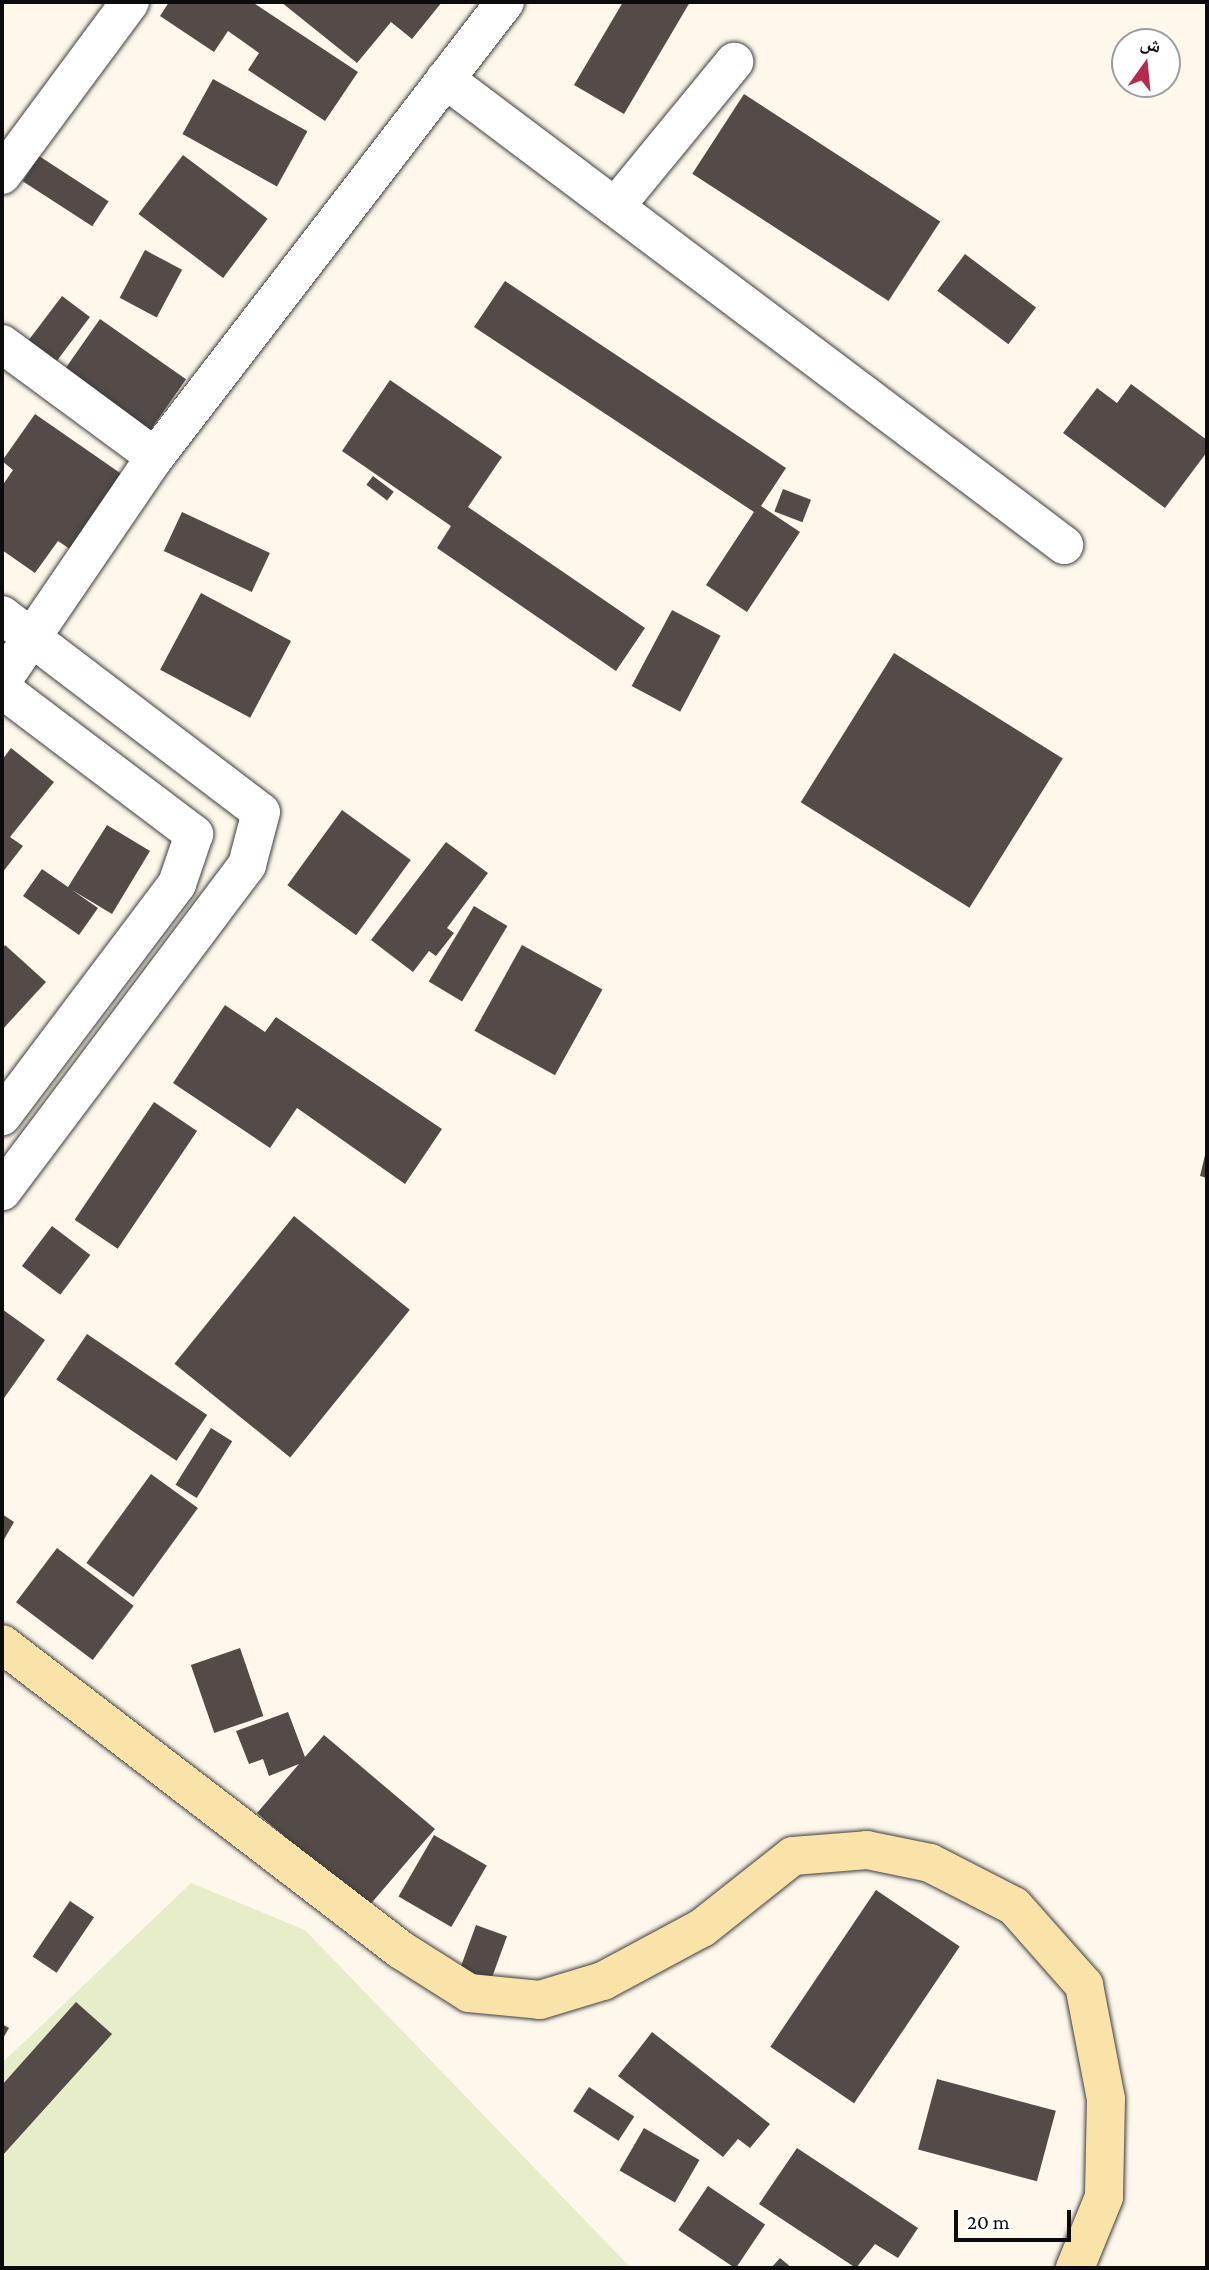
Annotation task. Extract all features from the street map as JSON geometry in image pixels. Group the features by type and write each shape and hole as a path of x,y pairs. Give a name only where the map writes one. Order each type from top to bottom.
{"main road":[{"path":"2,1644 401,1950 469,1993 540,2000 603,1981 702,1928 793,1856 867,1850 930,1863 1014,1906 1084,1985 1106,2099 1104,2197 1075,2268"}],"street":[{"path":"2,175 130,2"},
{"path":"2,681 34,639 155,457 505,2"},
{"path":"615,207 733,62"},
{"path":"445,79 1064,545"},
{"path":"2,344 155,457"},
{"path":"2,615 261,812 247,865 2,1191"},
{"path":"2,689 194,834 177,884 2,1116"}],"green space":[{"path":"191,1883 305,1930 631,2268 2,2268 2,2063"}],"building":[{"path":"169,2 252,2 358,72 325,121 248,70 259,53 228,31 214,52 160,16"},
{"path":"281,2 442,2 412,39 391,22 357,63"},
{"path":"623,2 690,2 624,114 574,85"},
{"path":"213,79 307,131 277,186 182,134"},
{"path":"744,94 940,221 889,301 692,174"},
{"path":"183,155 268,219 223,278 138,214"},
{"path":"39,156 109,201 92,226 23,181"},
{"path":"145,250 182,270 157,317 120,298"},
{"path":"965,254 1036,308 1008,344 937,291"},
{"path":"505,281 786,468 761,506 800,532 747,612 706,585 754,512 474,327"},
{"path":"62,296 90,317 49,371 21,350"},
{"path":"100,319 186,379 141,444 55,384"},
{"path":"390,380 502,457 468,507 645,628 616,671 437,548 451,526 342,451"},
{"path":"1131,384 1207,440 1207,452 1165,508 1063,433 1097,388 1117,403"},
{"path":"35,414 123,475 70,549 58,541 35,573 2,550 2,486 13,470 2,461"},
{"path":"373,476 394,492 387,500 366,485"},
{"path":"783,489 811,500 802,522 774,511"},
{"path":"182,512 270,553 252,592 164,551"},
{"path":"201,593 291,641 250,718 160,670"},
{"path":"672,610 721,636 680,712 632,686"},
{"path":"894,653 1063,758 969,908 801,802"},
{"path":"11,748 54,782 10,837 23,846 2,873 2,760"},
{"path":"342,810 411,860 356,935 287,885"},
{"path":"107,825 150,851 112,914 72,890 98,908 79,935 23,896 42,869 68,887"},
{"path":"446,842 488,873 447,928 454,933 436,956 429,951 413,972 371,940"},
{"path":"474,906 507,926 462,1002 429,981"},
{"path":"5,945 46,982 2,1030 2,949"},
{"path":"522,945 602,990 555,1075 474,1031"},
{"path":"225,1005 265,1032 276,1017 442,1129 405,1184 297,1108 270,1148 173,1083"},
{"path":"154,1102 197,1131 118,1249 75,1220"},
{"path":"1207,1151 1207,1178 1200,1176"},
{"path":"294,1216 410,1310 290,1457 174,1364"},
{"path":"52,1226 90,1255 60,1295 22,1266"},
{"path":"2,1309 45,1340 2,1401"},
{"path":"87,1334 207,1415 176,1461 56,1380"},
{"path":"211,1428 232,1441 197,1498 175,1485"},
{"path":"151,1474 198,1508 133,1597 86,1563"},
{"path":"2,1514 14,1522 2,1543"},
{"path":"57,1548 134,1606 93,1660 16,1602"},
{"path":"240,1648 263,1716 214,1733 191,1665"},
{"path":"288,1712 305,1757 324,1735 435,1829 368,1907 257,1813 299,1764 269,1776 263,1759 249,1764 236,1731"},
{"path":"434,1835 487,1866 451,1927 398,1896"},
{"path":"876,1890 960,1946 854,2103 770,2047"},
{"path":"70,1901 94,1917 57,1973 33,1957"},
{"path":"476,1925 507,1936 489,1986 458,1975"},
{"path":"76,2002 112,2034 2,2156 2,2085"},
{"path":"2,2024 9,2028 2,2040"},
{"path":"652,2032 770,2124 750,2148 738,2139 723,2157 618,2076"},
{"path":"937,2079 1056,2111 1037,2181 918,2150"},
{"path":"589,2087 634,2116 618,2141 573,2111"},
{"path":"644,2128 699,2160 675,2202 620,2170"},
{"path":"797,2148 918,2228 898,2258 875,2244 856,2268 759,2204"},
{"path":"708,2186 765,2225 736,2268 678,2230"},
{"path":"780,2258 792,2268 771,2268"}]}
